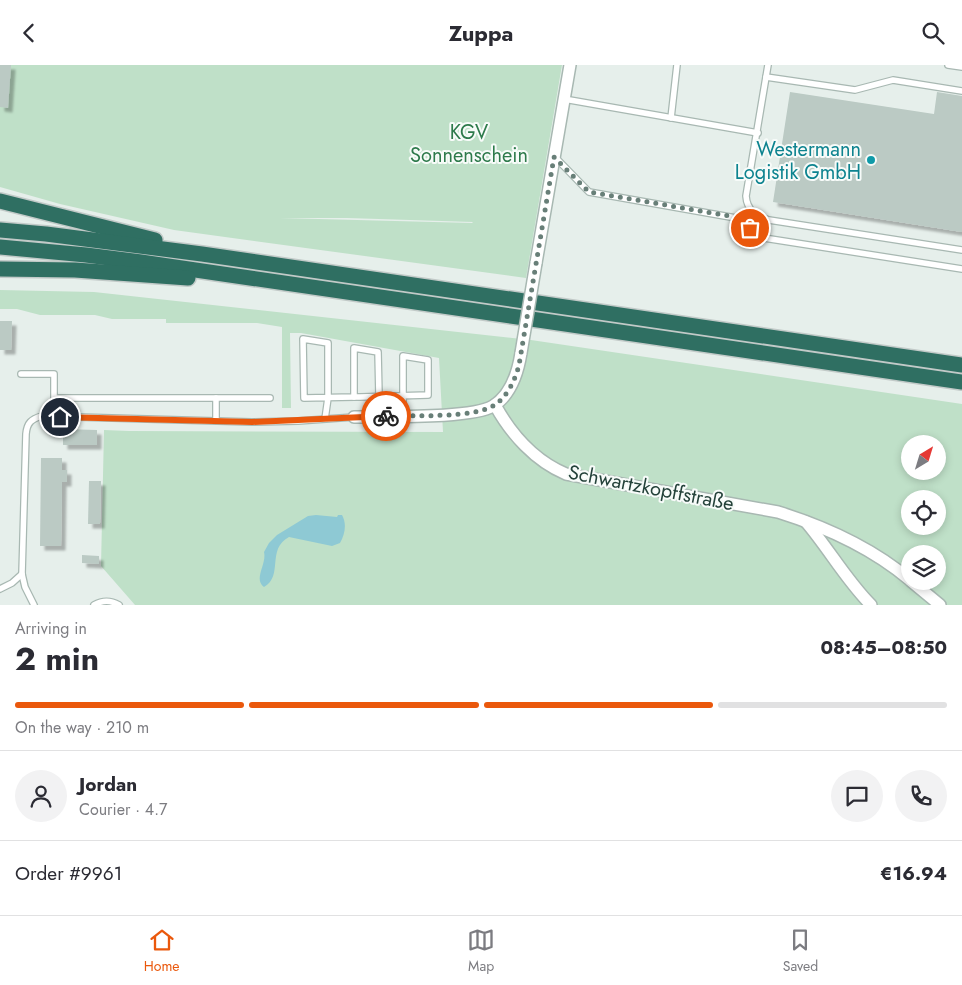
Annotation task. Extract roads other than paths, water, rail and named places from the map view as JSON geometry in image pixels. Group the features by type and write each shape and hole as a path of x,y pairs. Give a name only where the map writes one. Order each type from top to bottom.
{"highway":[{"path":"0,201 132,233 202,254"},
{"path":"0,230 202,254 962,365"},
{"path":"0,247 86,255 962,382"},
{"path":"0,269 75,270 186,278 234,276"}],"street":[{"path":"354,417 463,413 486,410 495,405 512,384 521,353 570,65"},
{"name":"Schwartzkopffstraße","path":"495,405 508,427 530,451 555,469 566,474 778,512 851,540 877,555 901,573"},
{"path":"805,521 818,536 838,566 871,605"},
{"name":"Schwartzkopffstraße","path":"922,590 940,605"}],"lane":[{"path":"671,118 677,65"},
{"path":"768,65 746,196 750,210 758,216 769,220 962,250"},
{"path":"948,65 962,67"},
{"path":"766,77 855,90 893,80 962,91"},
{"path":"564,99 758,133"},
{"path":"554,157 589,192 736,217 764,238 962,269"},
{"path":"325,419 328,398 328,343 303,339 304,398 328,398 404,395 428,395 428,360 403,356 404,395 403,415"},
{"path":"354,397 354,348 378,352 379,396"},
{"path":"21,375 54,375 54,398 270,398"},
{"path":"216,398 216,421"},
{"path":"34,605 25,587 22,574 26,434 27,426 34,418 42,416 216,421 298,421 354,417"},
{"path":"0,589 12,583 22,574"},
{"path":"94,605 101,601 107,601 119,605"}],"water":[{"path":"342,515 345,529 340,543 332,546 289,537 278,548 273,576 264,587 261,584 260,576 264,552 269,543 277,535 308,516 337,517"}],"place":[{"name":"Westermann Logistik GmbH","path":"871,160"}],"park label":[{"name":"KGV Sonnenschein","path":"469,144"}]}
